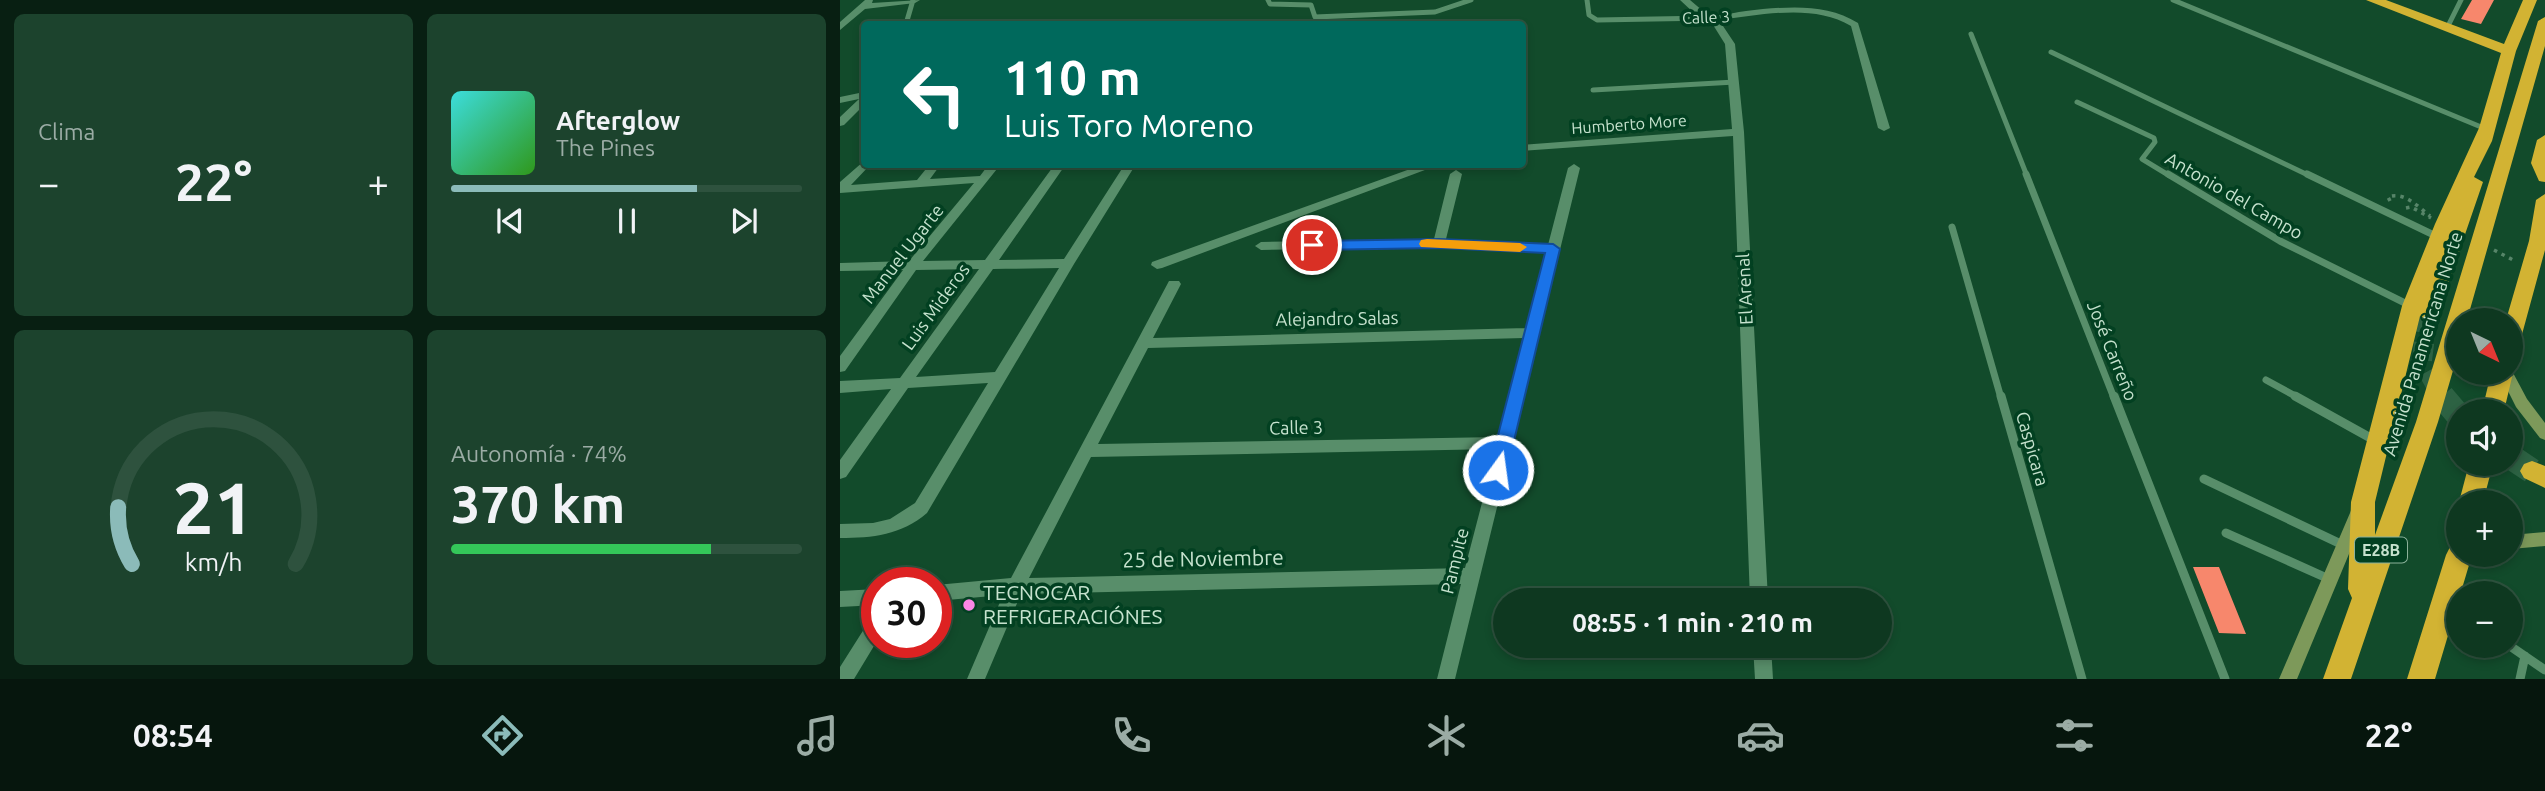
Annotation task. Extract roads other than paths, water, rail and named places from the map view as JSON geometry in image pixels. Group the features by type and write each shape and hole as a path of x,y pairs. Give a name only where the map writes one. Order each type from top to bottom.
{"highway":[{"path":"2373,0 2509,51"},
{"path":"2420,309 2470,200 2509,51 2529,0"},
{"name":"Avenida Panamericana Norte","path":"2337,679 2427,422 2545,21"},
{"path":"2361,608 2362,502 2376,442 2420,309 2439,238 2487,129"},
{"path":"2545,140 2540,163 2545,177"},
{"path":"2519,308 2538,241 2545,200"},
{"path":"2421,679 2459,567"}],"main road":[{"path":"2511,385 2545,434"},
{"path":"2288,679 2362,502"},
{"path":"2523,541 2545,539"}],"street":[{"path":"841,26 866,3 914,0"},
{"name":"El Arenal","path":"1685,0 1698,12 1713,18 1730,44 1735,82 1758,588"},
{"name":"Calle 3","path":"1713,18 1764,13 1823,12 1851,21 1855,25 1884,128"},
{"path":"840,100 861,97"},
{"path":"840,123 861,100"},
{"name":"Humberto More","path":"1526,148 1738,132"},
{"path":"840,189 862,168"},
{"path":"840,173 862,168"},
{"path":"920,184 933,168"},
{"name":"Manuel Ugarte","path":"840,367 847,348 993,168"},
{"name":"Luis Mideros","path":"840,472 1057,168"},
{"path":"840,531 887,528 907,521 920,508 1128,168"},
{"path":"1157,265 1425,168"},
{"name":"Pampite","path":"1446,679 1574,168"},
{"path":"1439,243 1456,174"},
{"path":"840,189 985,179"},
{"path":"1261,246 1439,243 1553,249"},
{"path":"840,267 992,262 1068,263"},
{"path":"976,679 1016,586 1174,284"},
{"name":"Alejandro Salas","path":"1144,343 1531,333"},
{"path":"840,387 998,377"},
{"name":"Calle 3","path":"1087,451 1504,443"},
{"name":"25 de Noviembre","path":"952,592 1016,586 1470,576"},
{"path":"840,599 861,598"},
{"path":"843,679 861,650"},
{"path":"1763,658 1764,679"}],"lane":[{"path":"907,21 914,0"},
{"path":"1268,0 1270,4 1278,5 1311,5 1315,17 1435,12 1471,0"},
{"name":"Calle 3","path":"1587,0 1589,15 1597,20 1713,18"},
{"path":"2173,0 2487,129"},
{"path":"2447,28 2461,0"},
{"name":"José Carreño","path":"1970,34 2225,679"},
{"path":"2051,52 2439,238"},
{"path":"1593,90 1735,82"},
{"name":"Antonio del Campo","path":"2077,102 2154,138 2155,142 2142,159 2280,241 2420,309"},
{"name":"Caspicara","path":"1952,227 2082,679"},
{"path":"2266,380 2376,442"},
{"path":"2204,479 2343,545"},
{"path":"2226,533 2330,579"},
{"path":"2520,679 2525,656 2545,670"}],"tunnel":[{"path":"2428,313 2422,360 2443,398"},
{"path":"2442,396 2446,401"},
{"path":"2523,465 2532,471"}],"place":[{"name":"TECNOCAR REFRIGERACIÓNES","path":"969,605"}]}
